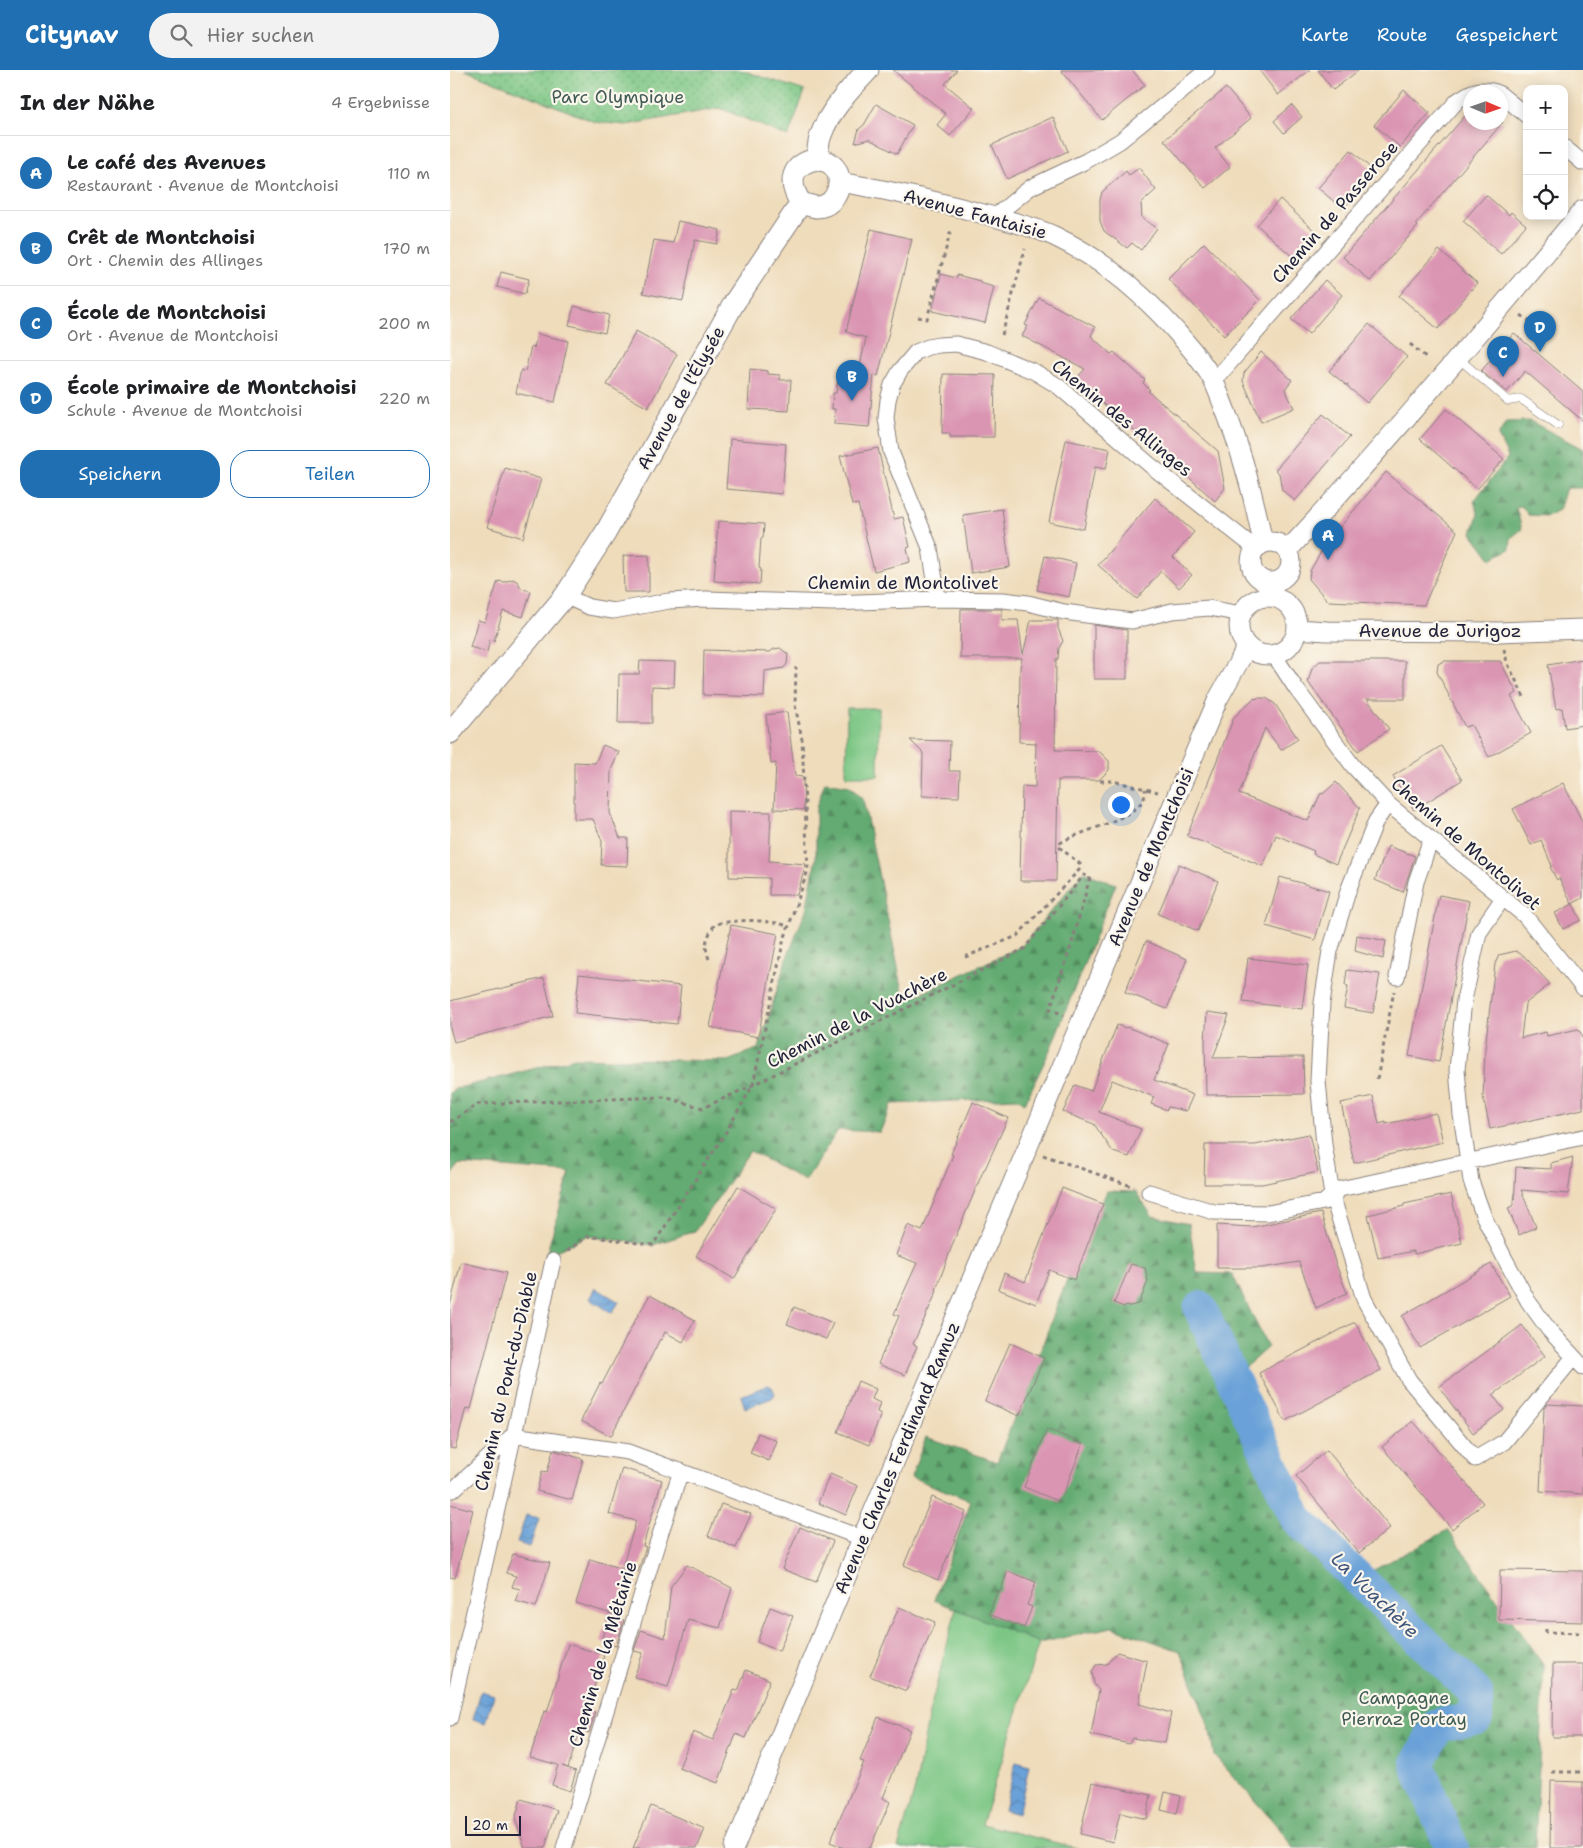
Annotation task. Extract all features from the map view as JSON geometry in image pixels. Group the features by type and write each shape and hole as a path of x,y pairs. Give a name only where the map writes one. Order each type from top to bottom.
{"main road":[{"path":"817,159 821,135 828,121 841,99 868,70"},
{"path":"817,159 829,162 837,171 840,182 838,193 827,204 816,207 801,203 794,192 792,182 795,171 806,161 817,159"},
{"name":"Avenue de l'Élysée","path":"450,733 565,596 606,532 734,303 801,203"}],"street":[{"path":"994,217 1031,187 1086,161 1120,141 1207,70"},
{"name":"Chemin de Passerose","path":"1214,381 1457,101 1463,97"},
{"path":"1508,101 1523,113"},
{"path":"1568,151 1583,163"},
{"name":"Avenue Fantaisie","path":"840,182 952,205 1054,236 1086,253 1146,300 1194,352 1214,381 1240,447 1254,501 1259,545"},
{"path":"1288,550 1352,480 1458,358 1583,210"},
{"name":"Chemin des Allinges","path":"938,598 930,548 891,452 886,418 892,385 900,371 916,352 928,347 956,344 970,347 1036,372 1058,386 1150,465 1259,545"},
{"path":"1244,609 1258,598 1266,596 1277,598 1288,605 1295,615 1297,629 1290,645 1283,651 1274,654 1261,654 1248,648 1239,632 1238,622 1244,609 1252,569 1251,558 1259,545 1274,541 1283,545 1288,550 1292,559 1288,573 1288,605"},
{"path":"1252,569 1258,578 1269,582 1280,580 1288,573"},
{"name":"Chemin de Montolivet","path":"565,596 589,607 613,611 669,601 706,599 833,603 938,598 1004,600 1028,603 1064,612 1132,621 1172,611 1209,608 1244,609"},
{"name":"Avenue de Jurigoz","path":"1297,629 1327,631 1499,632 1583,629"},
{"name":"Avenue de Montchoisi","path":"1061,1069 1218,699 1248,648"},
{"name":"Chemin de Montolivet","path":"1274,654 1295,687 1348,759 1388,804 1525,916 1583,988"},
{"path":"1388,804 1376,821 1349,888 1330,951 1322,1003 1318,1081 1324,1144 1332,1195 1364,1299 1409,1380 1475,1458 1504,1442 1578,1362 1549,1330 1528,1301 1504,1259 1484,1216 1471,1181 1461,1115 1458,1070 1464,1000 1479,933 1503,898"},
{"path":"1397,977 1416,882 1431,839"},
{"name":"Avenue Charles Ferdinand Ramuz","path":"734,1848 862,1538 1061,1069"},
{"path":"1149,1192 1214,1212 1268,1213 1324,1202 1340,1189 1583,1136"},
{"name":"Chemin du Pont-du-Diable","path":"450,1718 553,1261"},
{"path":"450,1490 453,1490 514,1435 628,1452 862,1538"},
{"name":"Chemin de la Métairie","path":"564,1848 681,1471"}],"lane":[{"path":"1458,358 1508,401 1521,399 1558,425"}],"path":[{"path":"918,317 927,319 951,230"},
{"path":"1002,335 1025,249"},
{"path":"1521,315 1543,331"},
{"path":"1410,344 1427,358"},
{"path":"1499,632 1507,662 1524,697"},
{"name":"Chemin du Pont-du-Diable","path":"553,1261 587,1236 653,1245 726,1132 753,1085 782,943 808,870 802,739 795,705 796,667"},
{"path":"1100,781 1113,781 1158,792"},
{"path":"965,957 1017,936 1080,869 1080,864 1062,850 1059,844 1131,813 1144,798 1145,789"},
{"name":"Chemin de la Vuachère","path":"450,1122 479,1104 664,1098 703,1108 753,1085 1024,949 1084,874 1090,877 1072,943 1050,1009 1066,1016"},
{"path":"709,959 705,948 708,936 715,924 730,921 768,920 788,926"},
{"path":"1377,1079 1397,977"},
{"path":"1027,1149 1149,1192"},
{"path":"1546,1629 1546,1632 1583,1633"},
{"path":"1552,1772 1583,1772"}],"green space":[{"name":"Parc Olympique","path":"465,70 741,70 805,91 788,137 720,108 626,125 595,122"},
{"path":"1530,421 1583,449 1583,488 1566,488 1559,510 1547,516 1528,515 1522,506 1516,508 1522,529 1511,538 1510,549 1491,559 1472,533 1478,514 1474,501 1508,457 1498,436 1506,422"},
{"path":"847,708 879,708 878,776 846,776"},
{"path":"825,782 850,786 863,800 905,1001 1022,946 1083,872 1116,884 1050,1050 1025,1103 1017,1098 892,1104 880,1132 838,1130 805,1181 750,1151 695,1231 653,1245 587,1236 546,1256 570,1172 460,1164 450,1177 450,1093 455,1089 575,1058 728,1061 759,1048 786,960 806,910 816,858 816,808"},
{"name":"Campagne Pierraz Portay","path":"1107,1191 1136,1192 1152,1216 1189,1224 1197,1273 1232,1274 1268,1347 1242,1370 1243,1406 1293,1519 1357,1579 1448,1530 1544,1666 1535,1848 1293,1848 1279,1828 1214,1755 1209,1727 1180,1651 1112,1627 1039,1643 934,1600 971,1501 911,1477 926,1437 997,1462 1059,1299"},
{"path":"956,1609 1039,1643 982,1824 1077,1848 898,1848 916,1785 928,1718"}],"water":[{"path":"596,1288 619,1302 612,1313 590,1299"},
{"path":"768,1385 772,1387 775,1394 772,1398 745,1408 741,1396"},
{"path":"526,1515 539,1518 530,1547 517,1543"},
{"path":"481,1691 494,1695 486,1723 473,1719"},
{"path":"1016,1762 1029,1766 1018,1814 1004,1810"}],"building":[{"path":"893,70 957,70 945,84 974,108 950,136 937,125 946,114"},
{"path":"1061,70 1132,70 1145,85 1102,120"},
{"path":"1259,70 1310,70 1278,95"},
{"path":"1318,70 1359,70 1333,90"},
{"path":"1226,88 1251,118 1215,148 1230,167 1205,188 1164,140"},
{"path":"1404,90 1430,113 1400,147 1374,125"},
{"path":"876,104 913,125 897,154 869,139 855,143 859,129 864,125"},
{"path":"1292,105 1302,117 1284,133 1274,121"},
{"path":"1053,117 1068,151 1007,179 992,145"},
{"path":"1463,118 1463,130 1496,130 1416,224 1418,226 1370,281 1343,257"},
{"path":"1351,150 1375,172 1343,209 1318,188"},
{"path":"1139,168 1156,190 1141,203 1142,218 1157,228 1141,250 1132,243 1127,248 1104,231 1100,221 1102,192 1126,171 1129,175"},
{"path":"1486,195 1509,215 1511,212 1526,225 1501,254 1463,221"},
{"path":"1280,199 1318,234 1295,259 1257,225"},
{"path":"678,221 720,230 717,244 695,240 683,301 643,293 654,240 673,243"},
{"path":"871,229 912,239 878,376 874,375 869,427 834,424 835,409 832,409 833,393 836,393 838,379 857,380 866,338 846,332"},
{"path":"1204,243 1260,300 1224,336 1168,279"},
{"path":"1439,250 1477,283 1438,329 1399,296"},
{"path":"501,272 529,279 525,294 497,287"},
{"path":"941,274 956,278 957,275 994,287 985,323 932,311"},
{"path":"1325,280 1342,295 1309,334 1291,319"},
{"path":"1039,298 1095,327 1091,336 1111,354 1114,352 1145,380 1143,383 1150,390 1148,391 1218,451 1225,488 1215,501 1075,380 1085,369 1022,336 1028,326 1025,325"},
{"path":"574,306 609,315 605,333 569,325"},
{"path":"1369,324 1407,357 1367,403 1347,386 1348,384 1346,385 1329,371"},
{"path":"636,331 677,354 648,408 607,385"},
{"path":"1514,333 1583,392 1583,421 1525,371 1507,392 1481,371"},
{"path":"537,334 568,341 555,402 516,393 521,370 525,371 531,347 534,348"},
{"path":"1261,352 1292,380 1285,389 1294,408 1261,422 1243,381 1244,373"},
{"path":"750,369 768,371 768,374 780,375 780,380 791,380 789,411 748,409"},
{"path":"943,374 995,375 994,437 950,437 950,433 942,433"},
{"path":"1446,409 1504,459 1477,489 1420,439"},
{"path":"1323,414 1350,437 1295,501 1282,490 1279,473 1275,470"},
{"path":"730,439 786,444 782,494 726,489"},
{"path":"1066,440 1110,449 1106,469 1095,467 1084,529 1049,522"},
{"path":"878,448 894,519 903,517 910,547 907,548 910,562 874,571 858,504 852,505 840,456"},
{"path":"505,468 541,479 523,538 487,527"},
{"path":"1386,472 1457,531 1424,605 1328,601 1309,579 1310,571 1325,545"},
{"path":"1155,498 1194,532 1173,557 1192,575 1179,588 1161,571 1137,599 1098,565"},
{"path":"1002,509 1010,567 971,573 963,515"},
{"path":"718,521 764,524 759,568 761,569 760,584 714,581"},
{"path":"649,555 649,592 624,592 623,556"},
{"path":"1045,556 1076,563 1069,597 1037,590"},
{"path":"513,579 518,582 521,588 531,591 523,617 503,611 494,641 490,639 487,652 470,647 478,620 485,622 498,581 504,582"},
{"path":"961,609 1002,609 1002,620 1018,620 1023,655 1031,620 1058,620 1058,628 1063,641 1059,648 1058,659 1056,659 1055,750 1099,751 1109,761 1109,770 1099,780 1058,780 1056,881 1020,881 1022,786 1035,787 1036,743 1019,742 1020,668 1022,658 960,658"},
{"path":"1094,625 1127,630 1127,679 1094,679"},
{"path":"780,648 788,654 787,664 784,668 765,671 764,697 703,695 704,650 770,652"},
{"path":"1583,659 1583,725 1565,728 1562,708 1556,709 1548,665"},
{"path":"640,661 675,662 674,687 652,686 652,723 618,723 619,674 639,674"},
{"path":"1320,661 1405,661 1405,699 1367,699 1389,729 1358,751 1308,682 1312,668"},
{"path":"1444,661 1500,661 1517,693 1511,696 1531,733 1489,757 1471,725 1465,727 1437,672 1438,664"},
{"path":"1266,698 1275,704 1298,739 1281,750 1265,728 1239,794 1308,821 1321,793 1323,794 1336,782 1360,808 1336,864 1313,854 1314,851 1276,835 1263,866 1187,836 1234,717 1253,699"},
{"path":"787,712 795,776 803,777 804,810 774,809 776,763 771,764 766,715"},
{"path":"910,740 950,741 949,771 960,771 959,797 922,796 923,753"},
{"path":"603,745 619,752 611,770 610,813 620,838 628,838 627,866 601,865 602,841 593,819 574,819 574,762 595,763"},
{"path":"1441,746 1462,780 1414,810 1393,776"},
{"path":"1563,783 1583,823 1583,898 1572,904 1559,878 1557,880 1550,867 1552,866 1541,840 1531,845 1513,809"},
{"path":"729,811 771,812 769,861 806,864 797,895 769,895 769,878 729,877"},
{"path":"1388,846 1415,856 1403,892 1375,880"},
{"path":"1179,864 1218,881 1198,931 1158,914"},
{"path":"1280,877 1329,891 1315,940 1266,926"},
{"path":"1439,895 1469,901 1439,1062 1409,1056"},
{"path":"1573,904 1581,920 1563,929 1555,913"},
{"path":"731,925 778,934 758,1037 710,1027"},
{"path":"1357,935 1386,941 1383,959 1355,951"},
{"path":"1146,941 1187,959 1167,1009 1125,992"},
{"path":"1516,951 1525,957 1550,984 1525,1004 1521,1038 1546,1032 1547,1036 1578,1029 1583,1036 1583,1109 1490,1129 1483,1096 1485,1049 1495,964 1499,955"},
{"path":"1248,958 1308,965 1302,1009 1243,1002"},
{"path":"1347,970 1380,974 1373,1013 1344,1008 1348,986 1345,985"},
{"path":"579,974 681,986 677,1024 575,1013"},
{"path":"544,978 553,1016 454,1042 450,1028 450,1001"},
{"path":"1207,1012 1229,1015 1213,1058 1303,1057 1304,1094 1206,1095 1205,1041"},
{"path":"1117,1025 1127,1027 1169,1044 1154,1080 1193,1095 1186,1111 1168,1107 1167,1110 1151,1104 1154,1097 1112,1080 1099,1112 1141,1129 1129,1157 1113,1152 1094,1124 1063,1112 1075,1085 1091,1091"},
{"path":"1373,1096 1379,1124 1436,1113 1443,1142 1354,1163 1341,1103"},
{"path":"973,1102 1008,1118 953,1243 937,1291 913,1344 917,1346 905,1375 878,1364 899,1316 894,1314 917,1263 896,1255 908,1225 922,1231"},
{"path":"1309,1134 1318,1172 1262,1184 1204,1184 1205,1145 1255,1145"},
{"path":"1573,1157 1568,1194 1521,1190 1536,1227 1519,1235 1508,1208 1514,1205 1516,1167 1551,1169 1551,1163"},
{"path":"738,1186 776,1209 734,1279 696,1256"},
{"path":"1062,1188 1103,1204 1074,1280 1049,1270 1036,1304 998,1289 1004,1273 1025,1282"},
{"path":"1451,1194 1462,1243 1414,1254 1414,1251 1378,1258 1368,1215 1404,1206 1404,1204"},
{"path":"1321,1213 1335,1262 1347,1293 1316,1308 1299,1262 1262,1268 1217,1268 1217,1225 1252,1227"},
{"path":"461,1262 506,1273 471,1409 466,1408 455,1449 450,1448 450,1306"},
{"path":"1131,1264 1145,1268 1148,1281 1139,1304 1124,1307 1114,1303"},
{"path":"1491,1264 1510,1296 1420,1348 1402,1316"},
{"path":"650,1295 695,1320 683,1342 665,1332 611,1436 581,1421 600,1383 602,1384"},
{"path":"794,1307 833,1323 826,1339 787,1324"},
{"path":"1355,1322 1381,1370 1285,1421 1259,1373"},
{"path":"1522,1325 1545,1356 1493,1395 1504,1410 1473,1433 1439,1387"},
{"path":"1010,1343 1044,1358 1019,1416 985,1401"},
{"path":"858,1381 876,1389 872,1399 880,1403 877,1412 881,1414 869,1445 838,1432"},
{"path":"1547,1404 1583,1406 1583,1494 1540,1491 1544,1408"},
{"path":"1413,1421 1483,1503 1452,1529 1382,1447"},
{"path":"1047,1429 1083,1444 1060,1502 1024,1487"},
{"path":"758,1433 777,1441 769,1461 750,1453"},
{"path":"553,1450 583,1459 572,1500 537,1491 542,1471 547,1472"},
{"path":"1327,1450 1390,1528 1359,1553 1296,1476"},
{"path":"622,1468 662,1480 643,1546 646,1547 638,1572 622,1567 636,1521 609,1514"},
{"path":"830,1474 858,1486 846,1515 818,1503"},
{"path":"932,1497 966,1512 938,1580 904,1565"},
{"path":"450,1504 473,1510 455,1578 450,1577"},
{"path":"721,1504 751,1514 736,1548 708,1536"},
{"path":"800,1527 833,1541 816,1582 782,1569"},
{"path":"513,1554 550,1563 536,1607 515,1601 520,1589 512,1587 516,1576 506,1573"},
{"path":"590,1559 629,1571 615,1615 576,1603"},
{"path":"687,1565 732,1588 720,1628 688,1620 668,1687 634,1677 643,1653 634,1651 641,1630 665,1638 671,1586"},
{"path":"1500,1570 1583,1571 1583,1622 1499,1620"},
{"path":"1008,1571 1036,1582 1027,1605 1032,1607 1024,1628 989,1614 997,1591 1000,1592"},
{"path":"770,1607 793,1616 779,1651 757,1642"},
{"path":"899,1607 935,1622 906,1691 870,1676"},
{"path":"608,1616 624,1620 616,1646 601,1642"},
{"path":"568,1644 604,1655 587,1710 595,1712 589,1733 580,1730 568,1768 562,1766 576,1771 570,1791 552,1785 558,1765 530,1757 544,1711 547,1712"},
{"path":"1117,1652 1147,1661 1139,1704 1171,1713 1165,1743 1132,1738 1129,1744 1091,1735 1099,1690 1094,1684 1092,1672 1096,1665 1107,1664"},
{"path":"1553,1664 1583,1664 1583,1737 1552,1737"},
{"path":"746,1670 770,1680 746,1738 736,1734 718,1783 679,1768 693,1732 713,1740 734,1690 738,1691"},
{"path":"878,1717 910,1730 883,1798 890,1802 870,1848 844,1848 830,1842 864,1762 860,1761"},
{"path":"1551,1781 1583,1782 1583,1848 1550,1848"},
{"path":"1092,1782 1151,1795 1146,1819 1120,1813 1113,1842 1080,1834"},
{"path":"1165,1792 1181,1796 1177,1814 1161,1810"},
{"path":"521,1799 557,1810 545,1848 525,1848 515,1819"},
{"path":"651,1806 705,1829 697,1848 633,1848"}],"waterway":[{"name":"La Vuachère","path":"1200,1308 1297,1519 1476,1693 1476,1718 1438,1725 1417,1765 1452,1848"}],"place":[{"name":"École primaire de Montchoisi","path":"1540,352"},
{"name":"École de Montchoisi","path":"1503,377"},
{"name":"Crêt de Montchoisi","path":"852,401"},
{"name":"Le café des Avenues","path":"1328,560"}]}
